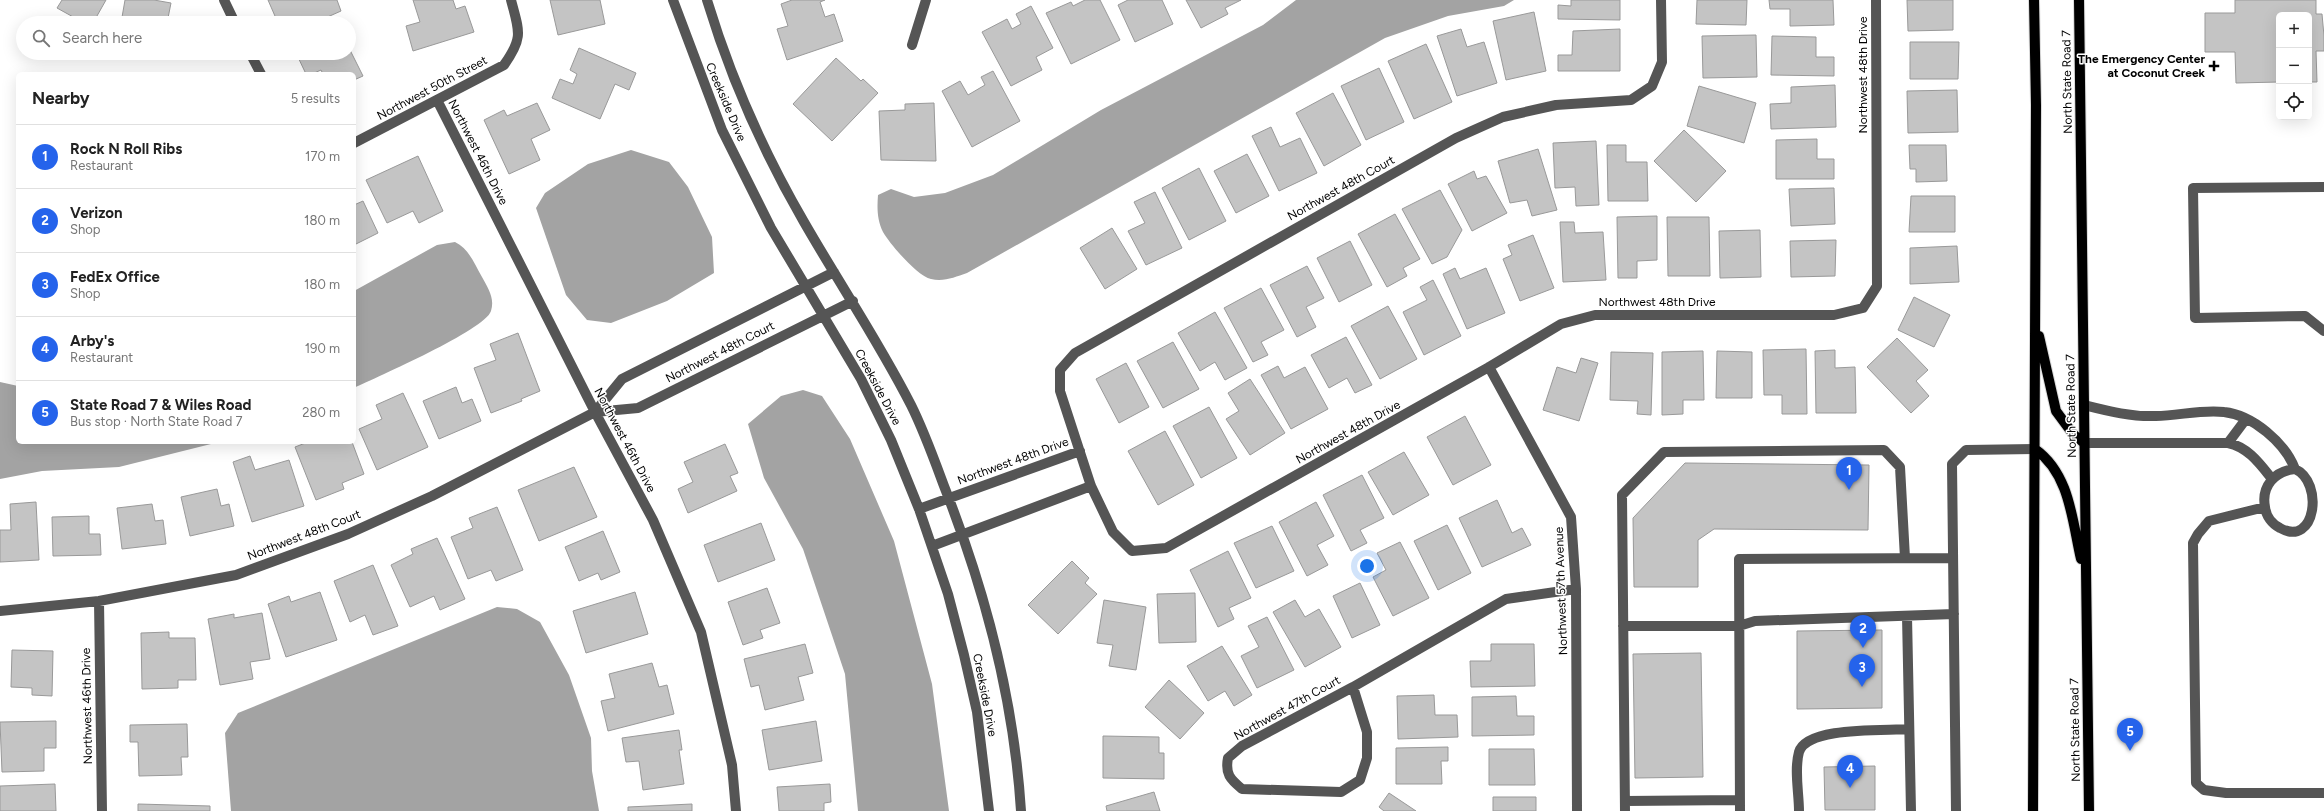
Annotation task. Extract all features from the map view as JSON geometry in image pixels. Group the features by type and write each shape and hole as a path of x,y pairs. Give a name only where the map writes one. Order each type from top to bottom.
{"main road":[{"path":"2033,811 2035,449 2034,0"},
{"name":"North State Road 7","path":"2079,0 2089,811"},
{"path":"2035,319 2056,411 2073,434 2084,443"},
{"path":"2035,449 2047,458 2064,485 2086,578"}],"street":[{"path":"224,0 232,16"},
{"name":"Northwest 50th Street","path":"356,142 504,65 516,48 519,31 511,0"},
{"name":"Creekside Drive","path":"673,0 722,130 770,228 861,379 891,440 919,509 948,594 977,712 989,811"},
{"name":"Creekside Drive","path":"708,0 714,23 758,133 804,223 853,301 912,407 963,535 983,598 1004,684 1012,729 1021,811"},
{"path":"912,45 926,0"},
{"name":"Northwest 48th Court","path":"1080,451 1060,391 1060,370 1075,353 1456,138 1504,117 1556,105 1630,100 1652,86 1662,62 1661,0"},
{"name":"Northwest 48th Drive","path":"919,509 1080,451 1091,486 1113,532 1132,551 1166,548 1489,367 1561,324 1595,315 1834,315 1863,308 1877,286 1876,0"},
{"path":"254,60 260,72"},
{"name":"Northwest 46th Drive","path":"437,100 595,412 653,520 701,632 732,765 736,811"},
{"path":"2324,188 2193,188 2195,318 2305,316 2320,324 2324,331"},
{"name":"Northwest 48th Court","path":"595,412 622,379 804,285 834,272"},
{"name":"Northwest 48th Court","path":"0,611 99,601 236,575 348,534 432,496 595,412 638,408 853,301"},
{"name":"Northwest 57th Avenue","path":"1489,367 1571,518 1576,589 1577,811"},
{"path":"2084,405 2123,415 2156,416 2224,412 2246,419 2269,434 2290,456 2294,469"},
{"path":"2228,443 2246,419"},
{"path":"2084,443 2228,443 2238,445 2247,451 2272,479"},
{"path":"1956,811 1952,464 1966,450 2035,449"},
{"path":"1740,800 1625,806 1622,495 1664,452 1884,450 1900,467 1905,558"},
{"path":"2294,469 2305,472 2313,479 2322,493 2319,511 2314,521 2305,528 2296,532 2285,531 2276,526 2269,518 2265,507 2264,495 2272,479 2284,470 2294,469"},
{"path":"932,546 1091,486"},
{"path":"2265,507 2209,521 2198,534 2193,543 2196,783 2204,790 2226,793 2324,793"},
{"path":"1740,811 1739,559 1953,558"},
{"name":"Northwest 47th Court","path":"1353,687 1367,732 1367,758 1360,780 1341,792 1242,789 1230,780 1226,770 1228,758 1242,746 1353,687 1506,599 1576,589"},
{"name":"Northwest 46th Drive","path":"99,601 102,811"},
{"path":"1623,626 1739,626 1755,621 1954,614"},
{"path":"1907,616 1911,811"},
{"path":"1799,811 1798,766 1800,752 1807,741 1824,734 1909,729"}],"shaded area":[{"path":"1296,0 1514,0 1504,6 1448,16 1385,38 967,273 949,279 940,280 925,277 904,259 883,232 878,214 878,195 891,189 914,197 945,193 993,175 1101,110 1263,25"},
{"path":"631,150 669,162 688,187 712,237 714,273 667,301 611,323 587,320 566,295 536,208 545,193 588,164"},
{"path":"455,242 468,252 490,293 492,302 491,311 484,319 470,330 451,341 356,387 356,290 437,245"},
{"path":"0,382 16,386 16,444 211,444 119,467 42,471 0,479"},
{"path":"803,390 822,396 850,439 894,541 932,684 949,811 858,811 845,674 803,549 764,478 748,424 781,396"},
{"path":"497,607 517,609 540,622 569,675 591,738 592,771 599,811 231,811 225,733 238,713"}],"building":[{"path":"62,0 106,0 97,16 71,16 57,8"},
{"path":"125,0 154,0 171,3 168,16 122,16"},
{"path":"268,0 337,0 341,11 330,16 275,16"},
{"path":"413,0 453,0 456,9 465,6 474,32 413,51 406,26 420,22"},
{"path":"550,0 600,0 605,24 558,35"},
{"path":"792,0 825,0 820,2 825,17 834,14 843,41 787,60 777,29 788,26 781,4"},
{"path":"1085,0 1100,0 1120,40 1071,64 1046,13 1071,2 1073,6"},
{"path":"1128,0 1162,0 1173,24 1135,42 1118,5"},
{"path":"1186,0 1241,0 1225,8 1228,14 1201,28"},
{"path":"1571,0 1620,0 1620,20 1558,19 1558,5 1571,6"},
{"path":"1697,0 1747,0 1746,25 1696,24"},
{"path":"1769,0 1833,0 1834,25 1790,26 1790,9 1770,9"},
{"path":"1907,0 1953,0 1953,30 1908,31"},
{"path":"2235,0 2316,0 2316,14 2322,14 2324,36 2324,51 2316,51 2317,82 2312,82 2312,12 2276,12 2276,82 2236,83 2235,52 2205,52 2205,13 2235,13"},
{"path":"1031,6 1053,48 1036,57 1042,70 1011,86 982,32 1007,19 1012,29 1021,24 1016,14"},
{"path":"1534,12 1546,71 1506,80 1493,21"},
{"path":"1461,29 1467,47 1484,42 1497,83 1457,96 1437,36"},
{"path":"1620,29 1620,71 1558,71 1558,55 1572,55 1573,31"},
{"path":"1756,35 1757,77 1703,78 1702,36"},
{"path":"1772,36 1816,37 1816,57 1834,57 1834,76 1771,75"},
{"path":"1910,42 1959,42 1958,79 1910,79"},
{"path":"1426,44 1452,102 1414,119 1388,61"},
{"path":"579,48 636,73 629,90 615,84 600,119 552,98 560,79 573,84 577,74 570,70"},
{"path":"836,58 861,81 863,79 878,93 832,141 793,104"},
{"path":"299,60 355,60 363,76 356,79 356,72 322,72 321,70 316,72 305,72"},
{"path":"1379,68 1404,122 1366,140 1341,86"},
{"path":"993,71 1020,121 972,147 942,91 960,81 968,95 985,85 981,77"},
{"path":"1835,85 1836,127 1771,129 1770,104 1791,103 1791,87"},
{"path":"1699,86 1756,103 1744,143 1687,126"},
{"path":"1957,90 1958,132 1908,133 1907,91"},
{"path":"1333,93 1361,145 1324,166 1296,113"},
{"path":"537,103 550,130 531,139 540,160 509,174 484,120 504,110 507,116"},
{"path":"934,103 936,161 881,160 879,111 905,110 905,104"},
{"path":"1271,127 1280,147 1300,138 1317,173 1279,191 1252,136"},
{"path":"1684,130 1726,171 1696,202 1654,161"},
{"path":"1817,139 1817,159 1834,159 1834,179 1776,179 1776,140"},
{"path":"1596,141 1599,205 1576,206 1575,187 1555,188 1553,143"},
{"path":"1607,145 1626,145 1626,162 1647,162 1648,201 1608,201"},
{"path":"1909,145 1946,145 1947,181 1916,182 1916,169 1910,169"},
{"path":"1538,149 1557,210 1532,216 1527,200 1510,203 1498,161"},
{"path":"1247,154 1269,196 1236,213 1214,171"},
{"path":"418,156 443,211 419,223 413,211 387,223 366,180"},
{"path":"1199,168 1226,221 1189,240 1162,188"},
{"path":"1474,171 1477,179 1486,176 1507,213 1472,231 1448,184"},
{"path":"1834,188 1835,224 1791,226 1789,189"},
{"path":"1440,190 1462,230 1447,257 1432,264 1402,209"},
{"path":"1155,192 1182,248 1146,265 1128,231 1145,223 1134,202"},
{"path":"1911,196 1955,196 1955,232 1909,232"},
{"path":"363,201 378,233 356,244 356,204"},
{"path":"1395,214 1420,259 1403,268 1407,276 1387,287 1358,234"},
{"path":"1657,216 1657,260 1637,261 1637,278 1618,278 1617,217"},
{"path":"1667,217 1709,217 1710,276 1668,276"},
{"path":"1560,222 1574,222 1575,233 1603,232 1606,280 1563,282"},
{"path":"1112,228 1137,269 1105,289 1080,248"},
{"path":"1760,230 1761,277 1720,278 1719,231"},
{"path":"1533,235 1554,288 1520,301 1503,259 1512,255 1508,245"},
{"path":"1836,240 1835,276 1791,277 1790,241"},
{"path":"1350,241 1372,285 1339,302 1317,258"},
{"path":"1957,246 1959,282 1910,284 1910,248"},
{"path":"1307,266 1324,298 1306,307 1316,327 1297,337 1270,285"},
{"path":"1455,268 1460,279 1486,268 1505,313 1467,329 1443,274"},
{"path":"1433,280 1461,336 1424,355 1403,312 1427,300 1420,287"},
{"path":"1261,288 1284,330 1261,342 1268,355 1253,362 1224,308"},
{"path":"1914,297 1950,315 1934,347 1898,330"},
{"path":"1388,306 1417,359 1380,379 1351,326"},
{"path":"1215,312 1247,368 1225,380 1215,362 1200,371 1178,333"},
{"path":"518,333 540,391 521,399 522,401 491,413 474,368 496,360 490,344"},
{"path":"1346,337 1372,385 1355,393 1347,378 1329,388 1311,355"},
{"path":"1897,338 1928,370 1916,381 1929,396 1911,413 1867,367"},
{"path":"1173,342 1199,389 1163,408 1137,361"},
{"path":"1806,349 1807,414 1782,414 1782,395 1764,395 1763,350"},
{"path":"1835,350 1835,368 1855,367 1856,413 1816,413 1815,351"},
{"path":"1703,351 1704,400 1683,400 1683,414 1662,415 1662,352"},
{"path":"1717,351 1752,352 1752,398 1716,398"},
{"path":"1611,352 1653,353 1651,415 1637,414 1638,401 1610,400"},
{"path":"1581,358 1598,363 1579,421 1543,410 1557,367 1576,373"},
{"path":"1126,363 1149,407 1119,423 1096,379"},
{"path":"1278,366 1284,378 1305,367 1328,409 1291,429 1261,375"},
{"path":"1250,379 1285,433 1250,455 1226,419 1239,411 1228,393"},
{"path":"456,387 462,403 472,399 481,421 439,439 423,401"},
{"path":"403,393 428,447 377,470 359,429 382,419 376,405"},
{"path":"1209,407 1237,458 1201,478 1173,426"},
{"path":"1465,416 1491,465 1453,485 1427,437"},
{"path":"1165,431 1194,485 1158,505 1128,451"},
{"path":"303,444 353,444 364,474 342,483 344,489 316,500 295,447"},
{"path":"725,444 738,473 730,476 737,491 688,513 678,489 693,482 684,462"},
{"path":"1404,452 1429,495 1393,515 1368,472"},
{"path":"250,456 255,470 289,460 304,506 252,522 233,462"},
{"path":"1685,463 1869,465 1868,530 1714,529 1698,540 1698,587 1634,587 1633,518"},
{"path":"574,467 597,517 539,541 518,490"},
{"path":"1362,475 1384,518 1360,530 1367,543 1351,551 1323,495"},
{"path":"217,489 221,506 229,504 234,526 190,536 181,497"},
{"path":"1497,500 1512,533 1522,528 1531,545 1482,567 1459,518"},
{"path":"36,502 39,560 0,562 0,530 11,530 10,504"},
{"path":"1316,502 1334,536 1317,545 1328,565 1307,576 1279,522"},
{"path":"152,504 155,521 163,520 166,544 122,549 117,508"},
{"path":"497,507 523,570 496,581 491,570 468,579 451,537 473,528 469,518"},
{"path":"89,516 89,534 100,534 101,555 53,556 52,517"},
{"path":"761,523 775,560 718,582 704,545"},
{"path":"1447,525 1471,573 1438,590 1414,541"},
{"path":"1272,526 1294,571 1256,588 1234,543"},
{"path":"603,531 620,572 601,580 598,573 579,581 565,547"},
{"path":"437,538 465,599 440,610 434,596 410,607 391,565 413,554 411,549"},
{"path":"1400,542 1429,598 1393,616 1373,577 1386,570 1377,553"},
{"path":"1228,551 1251,598 1229,608 1234,619 1218,627 1190,570"},
{"path":"1072,561 1089,578 1085,583 1097,594 1058,634 1028,605"},
{"path":"373,565 398,626 373,635 365,615 350,622 334,581"},
{"path":"1360,583 1380,625 1352,638 1333,596"},
{"path":"767,588 780,623 760,630 763,638 743,645 728,602"},
{"path":"320,592 337,640 286,657 268,604 289,596 291,602"},
{"path":"635,592 648,634 586,653 573,611"},
{"path":"1195,593 1196,642 1159,643 1157,594"},
{"path":"1104,600 1146,607 1136,670 1109,666 1113,645 1097,643"},
{"path":"1295,600 1305,617 1319,609 1341,647 1305,667 1273,612"},
{"path":"262,613 270,659 250,662 253,679 220,685 208,619 234,614 234,618"},
{"path":"1267,617 1294,670 1257,688 1241,656 1259,647 1248,626"},
{"path":"1882,630 1882,708 1797,709 1797,631"},
{"path":"169,632 169,638 195,638 196,680 178,680 178,688 142,689 141,633"},
{"path":"805,644 813,673 798,677 804,700 765,710 759,685 751,687 744,659"},
{"path":"1491,644 1534,644 1535,686 1471,687 1470,661 1491,661"},
{"path":"1222,646 1252,695 1234,706 1225,691 1208,701 1187,666"},
{"path":"12,650 53,651 52,696 32,695 32,688 11,687"},
{"path":"1701,653 1703,777 1635,778 1633,654"},
{"path":"652,663 659,687 667,685 674,714 608,731 601,701 615,698 609,674"},
{"path":"1169,680 1204,713 1180,739 1145,707"},
{"path":"1434,695 1435,715 1457,715 1458,737 1398,739 1397,696"},
{"path":"1516,696 1517,716 1534,716 1534,735 1472,736 1472,697"},
{"path":"56,721 56,748 44,748 44,771 2,772 0,722"},
{"path":"816,721 822,761 769,770 762,730"},
{"path":"187,724 188,757 181,757 182,775 139,776 138,742 130,742 130,725"},
{"path":"679,730 682,750 679,750 684,784 643,790 639,761 626,762 622,738"},
{"path":"1103,736 1159,737 1159,753 1164,753 1164,779 1103,778"},
{"path":"1448,747 1448,761 1441,761 1442,784 1396,784 1396,748"},
{"path":"1489,749 1534,749 1535,785 1489,785"},
{"path":"1875,766 1875,810 1825,810 1824,767"},
{"path":"55,784 56,811 0,811 0,786"},
{"path":"830,784 831,802 824,803 824,811 779,811 777,787"},
{"path":"1154,792 1160,811 1107,811 1106,806"},
{"path":"1389,793 1416,811 1384,811 1379,807"},
{"path":"1493,797 1536,797 1536,811 1493,811"},
{"path":"138,804 210,806 210,811 138,811"},
{"path":"692,804 692,811 628,811 628,807"}],"place":[{"name":"The Emergency Center at Coconut Creek","path":"2214,66"},
{"name":"Rock N Roll Ribs","path":"1849,490"},
{"name":"Verizon","path":"1863,648"},
{"name":"FedEx Office","path":"1862,687"},
{"name":"State Road 7 & Wiles Road","path":"2130,751"},
{"name":"Arby's","path":"1850,788"}]}
